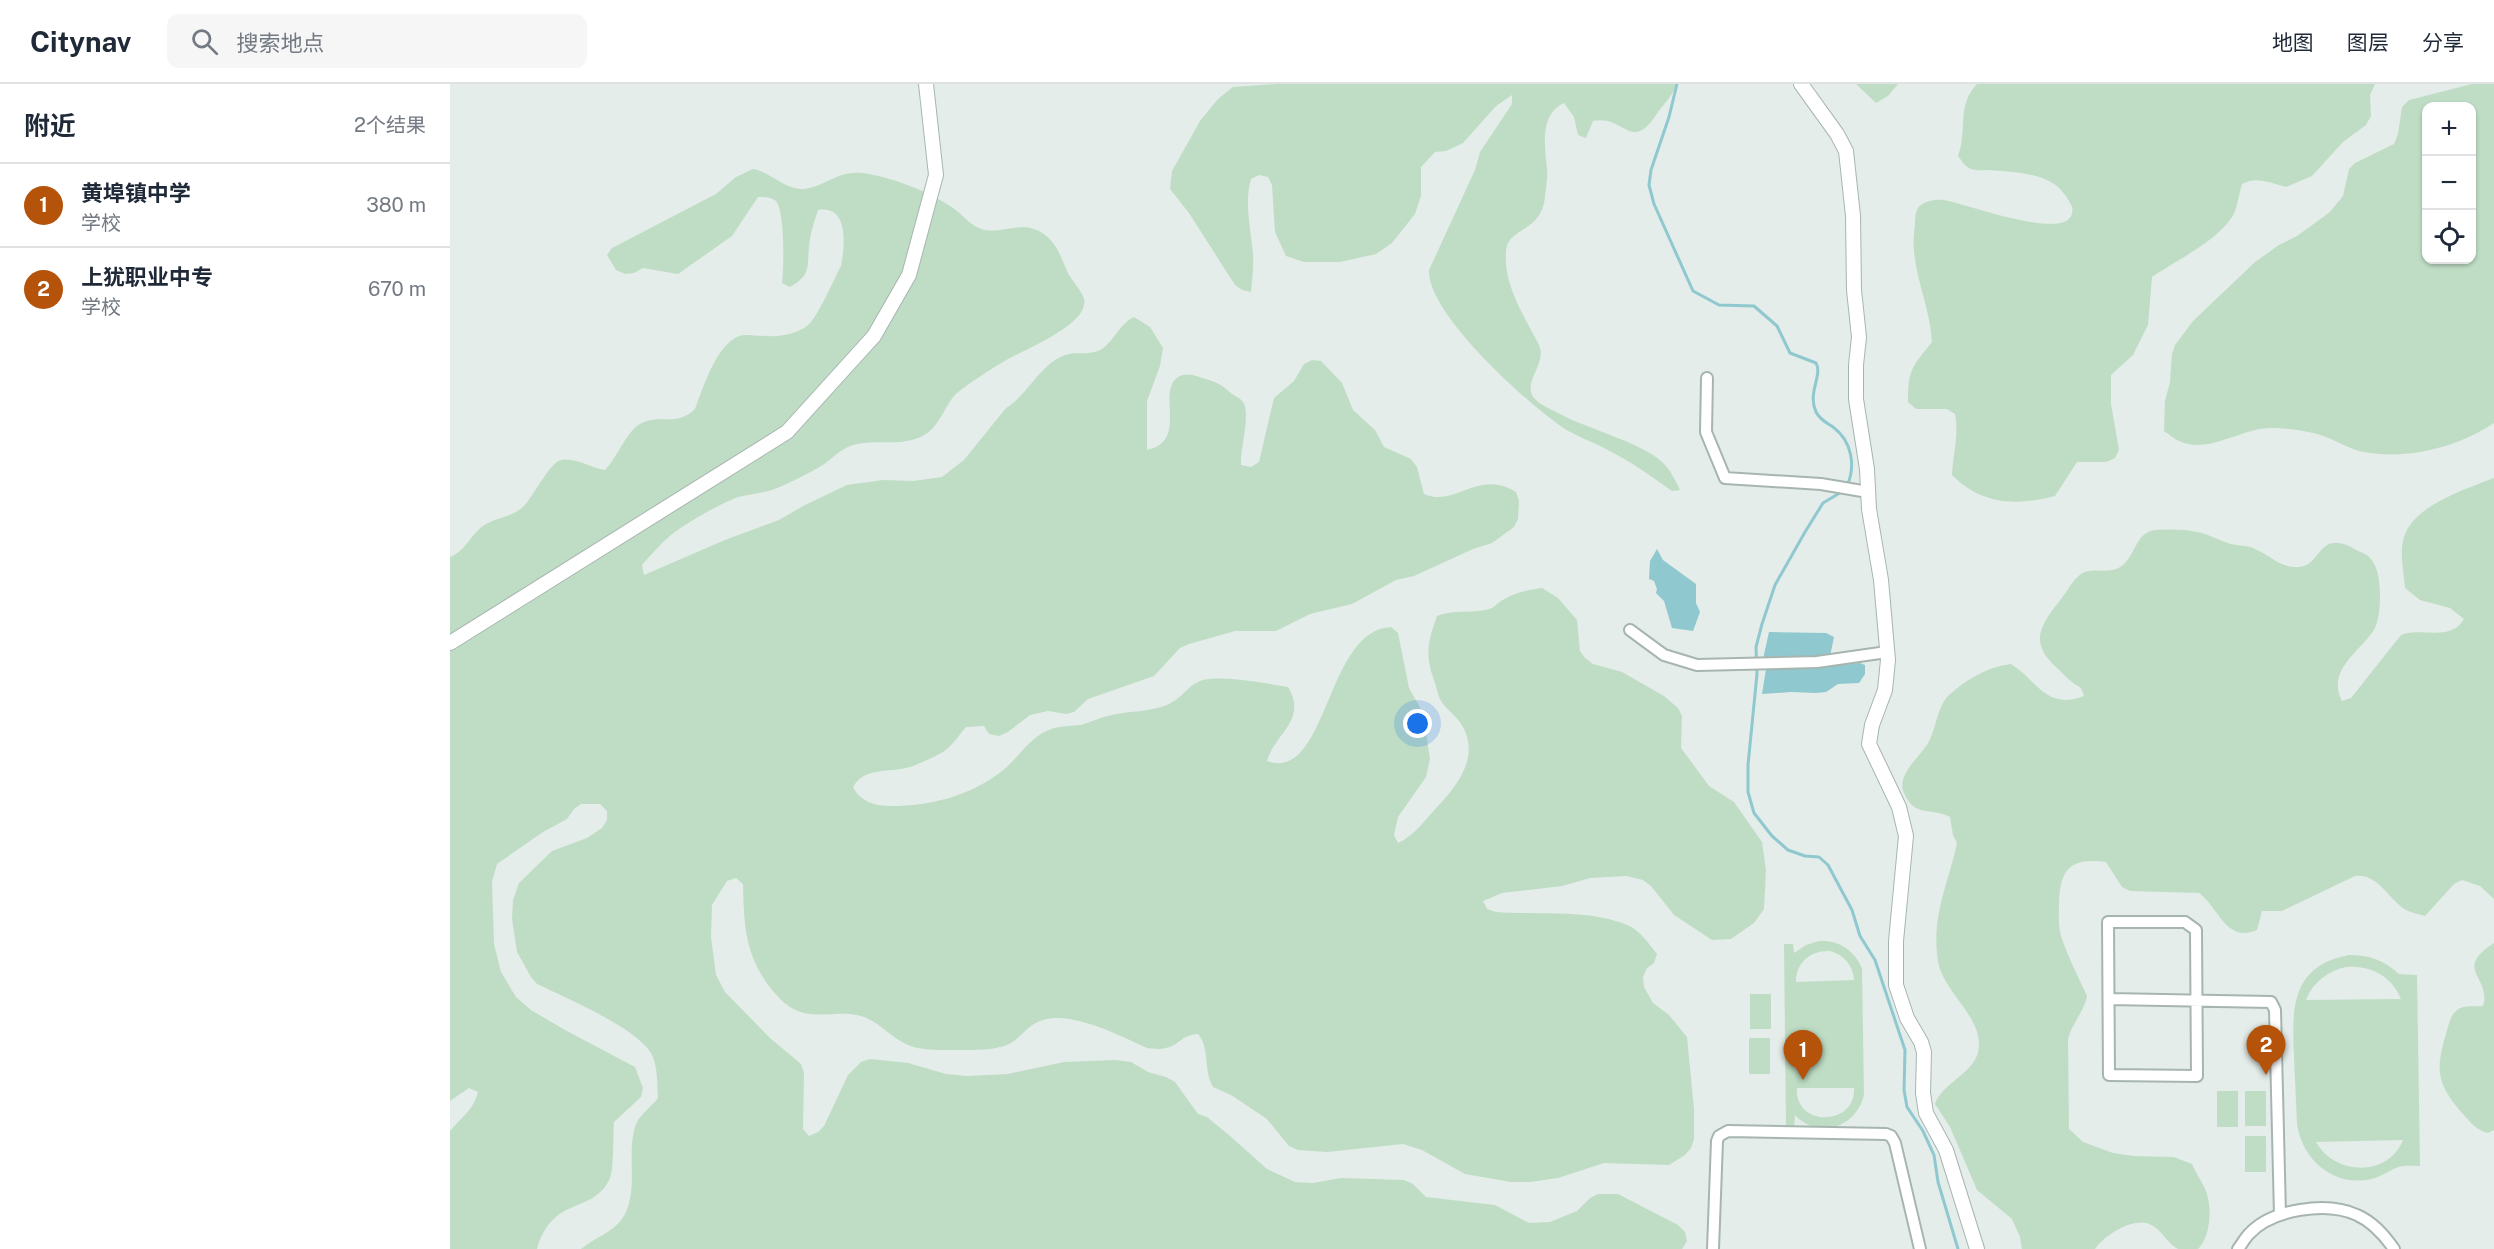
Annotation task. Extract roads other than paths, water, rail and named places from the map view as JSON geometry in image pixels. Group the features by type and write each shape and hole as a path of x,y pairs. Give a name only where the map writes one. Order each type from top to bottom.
{"street":[{"path":"450,643 786,432 874,336 909,275 936,175 926,84"},
{"path":"1801,84 1837,134 1845,151 1853,216 1854,290 1859,337 1856,388 1881,580 1887,652 1887,681 1872,725 1869,744 1892,789 1904,822 1906,836 1896,941 1896,985 1907,1018 1924,1052 1923,1093 1926,1113 1946,1150 1977,1249"},
{"path":"1707,378 1706,432 1725,478 1821,484 1868,492"},
{"path":"1630,630 1664,655 1697,665 1817,662 1887,652"},
{"path":"2108,922 2185,922 2193,926 2197,935 2197,1076 2109,1075 2109,999 2108,922"},
{"path":"2109,999 2263,1000 2271,1002 2275,1010 2280,1215"},
{"path":"1713,1249 1718,1141 1719,1136 1728,1131 1886,1134 1891,1136 1920,1249"},
{"path":"2238,1249 2249,1233 2280,1215 2303,1209 2330,1208 2357,1214 2379,1231 2394,1249"}],"water":[{"path":"1657,549 1663,560 1696,584 1696,603 1700,612 1693,631 1672,628 1664,601 1656,593 1654,581 1649,579 1650,561"},
{"path":"1769,632 1826,633 1834,637 1830,656 1763,659"},
{"path":"1860,663 1865,665 1865,674 1859,683 1838,684 1826,692 1762,694 1766,669"}],"waterway":[{"path":"1677,84 1669,117 1651,170 1649,185 1654,204 1693,291 1719,305 1754,306 1777,326 1790,353 1816,363 1818,373 1813,398 1814,405 1820,417 1839,433 1848,447 1852,462 1847,486"},
{"path":"1843,491 1823,503 1805,532 1775,585 1762,624 1756,647 1757,674 1748,765 1748,792 1754,813 1772,836 1788,850 1805,856 1819,857 1828,865 1852,910 1860,936 1875,960 1905,1050 1904,1090 1907,1107 1923,1131 1934,1155 1938,1182 1958,1249"}],"place":[{"name":"上犹职业中专","path":"2266,1075"},
{"name":"黄埠镇中学","path":"1803,1080"}]}
